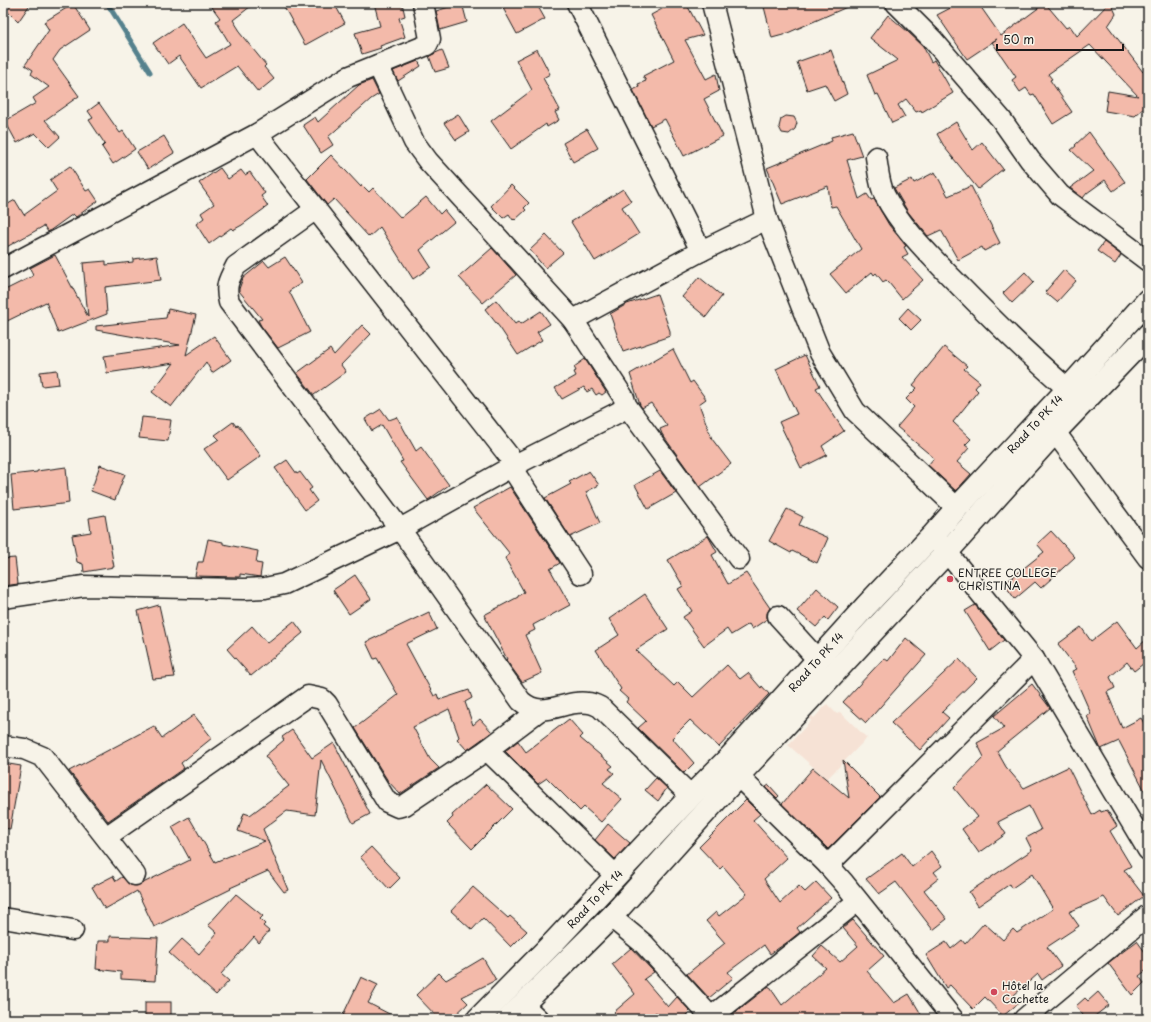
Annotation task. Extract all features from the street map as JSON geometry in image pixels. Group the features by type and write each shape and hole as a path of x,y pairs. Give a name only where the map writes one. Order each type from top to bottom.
{"main road":[{"name":"Road To PK 14","path":"478,1019 553,943 690,796 728,758 1148,300"},
{"name":"Road To PK 14","path":"515,1011 611,917 738,776 947,552 1054,432 1148,335"}],"street":[{"path":"3,269 257,134 348,77 427,45 430,39 423,3"},
{"path":"577,3 701,251"},
{"path":"712,3 767,218 820,353 855,412 957,508"},
{"path":"896,3 914,19 938,45 1001,119 1030,160 1060,195 1148,261"},
{"path":"378,65 414,142 428,161 574,320 624,398 626,405 739,559"},
{"path":"257,134 513,466 581,574"},
{"path":"876,158 884,194 898,217 938,263 989,316 1037,362 1068,389"},
{"path":"316,209 236,266 228,280 226,291 229,302 400,529 521,701 528,707 540,710 587,702 600,707 690,796"},
{"path":"574,320 701,251 767,218"},
{"path":"3,598 84,586 237,589 265,588 284,584 400,529 513,466 619,412 626,405"},
{"path":"1054,432 1148,558"},
{"path":"934,535 1034,659 1148,850"},
{"path":"778,616 818,660"},
{"path":"828,865 1034,659"},
{"path":"106,837 308,696 322,699 327,704 387,802 398,807 405,806 487,750 540,710"},
{"path":"3,746 24,749 43,757 135,875"},
{"path":"487,750 616,876"},
{"path":"738,776 828,865 953,1019"},
{"path":"611,917 644,944 708,1014 716,1012 858,901"},
{"path":"1024,1019 1148,915"},
{"path":"3,918 73,930"},
{"path":"515,1011 538,1019"}],"shaded area":[{"path":"827,704 837,714 840,712 867,738 827,779 788,745 811,721 809,718 812,716 814,718"}],"building":[{"path":"13,3 31,3 18,22 6,10"},
{"path":"209,3 255,3 233,20 240,31 239,32 266,65 264,67 274,79 258,92 237,66 201,88 179,56 168,64 153,43 182,23 206,58 230,44 216,21 220,18"},
{"path":"282,3 334,3 345,23 305,45"},
{"path":"374,3 402,3 405,16 399,18 405,37 380,46 381,48 362,54 355,33 380,26"},
{"path":"462,3 467,22 440,30 436,11"},
{"path":"512,3 536,3 545,19 517,34 503,8"},
{"path":"673,3 686,3 703,35 685,40 706,79 716,74 719,91 704,99 723,136 684,156 665,119 651,126 633,90 639,87 638,84 646,81 643,76 674,60 651,15"},
{"path":"763,3 856,3 783,35 772,38"},
{"path":"960,3 978,3 1001,36 1045,3 1066,28 1070,26 1077,36 1109,3 1111,3 1116,14 1108,26 1143,72 1148,68 1148,107 1147,105 1135,116 1105,111 1108,91 1138,96 1090,45 1048,74 1052,79 1050,80 1072,112 1053,124 1034,94 1031,95 1026,88 1020,92 1012,80 1016,77 992,42 967,59 937,15"},
{"path":"73,4 90,30 60,50 53,60 79,96 45,120 60,137 49,147 35,133 17,143 5,121 36,103 33,98 49,87 31,74 33,70 25,65 49,30 44,22"},
{"path":"888,15 923,46 931,62 934,60 953,93 922,112 921,110 916,112 906,99 898,105 905,117 892,123 878,94 875,95 867,75 898,60 870,38"},
{"path":"537,49 550,74 543,78 560,110 555,112 559,120 547,127 546,124 511,149 491,121 532,90 516,60"},
{"path":"442,50 449,68 435,72 429,56"},
{"path":"831,50 847,94 834,101 825,84 807,90 797,62"},
{"path":"418,61 421,66 398,81 393,71"},
{"path":"372,80 379,94 371,99 328,137 333,145 321,153 303,125 315,117 318,122 359,85"},
{"path":"99,103 120,133 123,131 135,149 113,164 102,147 105,144 89,120 93,118 88,111"},
{"path":"458,114 469,132 456,140 444,123"},
{"path":"786,116 794,117 797,123 795,129 789,134 782,133 779,127 781,119"},
{"path":"956,122 973,150 982,142 1003,169 978,189 945,148 937,134"},
{"path":"587,129 598,148 573,162 563,143"},
{"path":"853,131 862,156 847,160 859,199 867,194 871,200 874,199 889,225 906,246 904,247 908,254 902,257 923,280 902,299 886,280 883,282 876,273 874,275 872,272 846,293 830,274 861,249 836,206 831,207 828,186 782,204 767,168 832,141 831,137"},
{"path":"1089,132 1125,182 1113,191 1105,180 1087,193 1083,198 1070,188 1093,171 1071,150"},
{"path":"164,136 174,153 148,169 137,152"},
{"path":"331,155 361,187 362,185 369,192 373,188 401,218 426,197 440,214 444,210 454,222 420,250 431,267 413,279 380,227 369,237 334,199 327,205 307,179"},
{"path":"70,166 86,191 90,189 98,201 76,217 73,214 48,232 44,226 3,249 3,207 15,200 24,215 57,191 50,180"},
{"path":"220,168 228,179 241,170 245,175 250,172 265,193 261,196 268,206 242,225 233,230 231,228 209,244 196,224 204,218 201,213 214,204 199,183"},
{"path":"935,172 948,196 971,186 1000,243 984,251 982,247 958,260 941,230 928,236 908,212 894,188 912,179 914,183"},
{"path":"511,185 529,203 524,208 526,210 515,220 513,220 509,214 503,218 491,206"},
{"path":"623,189 631,201 622,207 639,234 595,261 571,222"},
{"path":"546,235 563,253 545,268 530,250"},
{"path":"1104,242 1121,255 1115,264 1097,251"},
{"path":"492,248 516,275 483,303 459,277"},
{"path":"55,255 88,317 83,263 106,261 106,265 133,262 133,259 157,256 161,280 105,287 107,314 58,333 46,302 3,323 3,291 33,276 30,268"},
{"path":"285,257 302,283 289,291 310,332 278,348 261,326 258,320 262,319 239,291 239,289 243,278 264,261 269,267"},
{"path":"1064,270 1076,281 1057,302 1045,292"},
{"path":"1025,272 1034,282 1012,303 1003,293"},
{"path":"699,277 722,296 706,317 682,297"},
{"path":"657,294 670,331 670,336 623,352 610,314 627,304"},
{"path":"496,300 515,324 519,321 521,324 541,311 550,324 537,332 542,340 518,355 485,309"},
{"path":"908,308 921,320 911,330 899,318"},
{"path":"168,309 196,315 186,355 214,336 231,360 212,373 206,362 171,407 152,392 174,363 107,373 104,356 180,345 96,330 96,326 166,318"},
{"path":"362,325 371,334 341,365 346,372 314,395 297,373 330,349 334,355"},
{"path":"944,347 967,366 964,369 980,382 975,388 978,391 953,422 971,439 965,445 969,448 957,462 971,474 956,491 928,465 934,458 897,427 914,407 906,399 917,388 913,385"},
{"path":"673,349 690,383 693,381 706,399 699,404 712,439 731,464 700,487 662,434 660,429 667,426 651,403 642,408 640,405 630,374"},
{"path":"805,355 820,386 816,388 844,431 822,446 827,455 801,468 779,422 797,414 776,369"},
{"path":"585,359 606,392 602,395 599,393 596,395 592,389 587,392 584,387 562,399 555,388 576,376 574,367"},
{"path":"57,370 59,384 42,386 40,372"},
{"path":"381,409 389,420 397,417 416,451 421,447 449,485 428,500 400,462 403,461 382,425 372,431 365,419"},
{"path":"142,417 171,420 168,441 139,438"},
{"path":"233,422 236,426 238,425 261,456 227,480 204,449 219,439 215,435"},
{"path":"287,460 297,474 300,472 312,488 309,490 317,501 305,510 275,468"},
{"path":"100,465 125,474 115,500 91,491"},
{"path":"66,467 69,503 14,509 11,475"},
{"path":"589,471 599,485 586,492 600,523 570,537 545,498 571,484 569,482"},
{"path":"660,471 676,493 648,509 635,485"},
{"path":"510,487 560,563 550,569 570,605 533,625 535,630 525,635 542,673 522,682 506,660 507,659 484,615 518,597 524,592 505,558 510,554 473,508"},
{"path":"787,509 803,517 799,525 828,538 817,563 792,551 791,553 769,541"},
{"path":"105,515 114,567 84,572 83,564 77,562 72,535 91,532 89,518"},
{"path":"1051,531 1075,557 1041,588 1035,582 1015,599 1004,584 1044,552 1037,544"},
{"path":"708,536 717,552 712,555 728,584 746,573 770,608 767,613 767,619 752,629 749,624 731,635 727,629 704,646 683,617 692,611 678,589 683,586 668,560"},
{"path":"208,539 223,542 223,544 258,551 256,563 262,564 260,577 240,574 240,577 195,576 198,562 203,562"},
{"path":"15,558 18,584 3,586 3,559"},
{"path":"355,575 371,599 349,614 333,590"},
{"path":"817,588 838,607 828,620 825,617 816,627 797,611"},
{"path":"645,594 668,629 636,650 674,686 678,682 693,697 727,665 740,679 748,673 761,688 762,686 769,694 719,747 690,720 672,738 694,763 684,773 638,728 646,721 626,702 628,699 619,691 621,689 596,650 619,635 609,619"},
{"path":"159,605 175,677 153,679 138,611"},
{"path":"975,605 1004,640 990,651 965,611"},
{"path":"429,612 437,629 406,644 434,696 437,694 439,700 469,690 472,698 465,702 473,725 480,719 492,732 467,750 457,739 459,737 449,709 413,727 430,759 439,768 400,794 388,781 355,728 398,695 377,658 374,659 366,642"},
{"path":"294,621 303,633 251,676 227,649 252,626 267,643"},
{"path":"1117,621 1137,648 1148,638 1148,660 1134,671 1127,662 1110,677 1115,688 1107,692 1122,728 1141,718 1148,730 1148,797 1119,741 1101,749 1087,716 1091,714 1072,671 1077,669 1058,644 1081,627 1091,641"},
{"path":"906,638 926,655 866,723 843,702 884,658 888,661"},
{"path":"959,659 977,678 942,712 949,718 920,750 891,723"},
{"path":"1032,684 1050,708 997,751 1006,767 1024,788 1068,767 1092,815 1100,810 1101,812 1107,810 1117,826 1110,831 1131,866 1124,870 1144,896 1118,916 1104,897 1069,912 1079,926 1047,947 1061,966 1042,980 1038,974 1014,995 1020,1002 1003,1016 985,997 973,1009 950,985 946,988 926,955 946,942 951,949 962,940 965,944 984,923 1003,940 1013,929 1017,933 1053,909 1032,874 1012,888 1010,884 978,906 969,892 1032,850 1026,838 1041,830 1029,806 998,822 1006,834 979,853 962,829 978,817 954,788 984,757 977,743 1004,728 994,716"},
{"path":"194,715 212,738 181,763 184,768 108,821 69,771 154,726 162,738"},
{"path":"569,719 583,735 580,738 613,766 609,769 614,773 603,783 622,799 601,822 584,807 580,811 547,778 538,784 505,751 518,741 526,752"},
{"path":"292,730 312,758 334,743 370,814 353,823 321,760 315,815 287,811 263,829 288,890 284,892 268,871 230,888 231,889 154,927 137,891 105,909 92,887 113,876 116,881 122,877 130,885 137,886 190,860 172,827 189,817 215,862 265,841 238,831 244,813 250,815 289,786 265,756 284,740 282,737"},
{"path":"843,760 880,797 828,849 782,804 813,768 849,798"},
{"path":"3,763 21,766 10,829 3,828"},
{"path":"656,778 667,788 658,801 645,790"},
{"path":"486,784 512,809 472,849 447,823 453,817 452,815"},
{"path":"769,785 779,796 777,798 766,787"},
{"path":"746,800 760,814 753,820 787,858 764,879 780,903 799,886 805,892 816,882 831,898 797,928 800,932 789,941 770,954 764,945 728,972 733,978 709,998 687,974 725,943 706,921 716,912 719,916 747,894 723,866 720,869 699,847"},
{"path":"608,824 630,843 615,859 595,840"},
{"path":"371,847 400,878 389,889 360,857"},
{"path":"931,851 942,866 934,872 939,878 924,890 947,919 933,930 896,882 879,894 866,879 902,853 912,867"},
{"path":"473,887 508,918 510,916 527,931 511,947 483,918 472,930 451,911"},
{"path":"236,894 263,916 260,919 265,924 263,926 269,931 259,943 254,937 221,974 229,981 216,995 169,953 182,939 199,954 217,933 208,925"},
{"path":"853,920 884,956 867,971 894,1003 909,994 921,1014 913,1019 727,1019 769,986 782,1005 826,968 813,956 822,946 840,962 858,946 843,928"},
{"path":"110,936 158,938 155,981 121,979 121,972 96,969 98,941 110,941"},
{"path":"1137,941 1148,956 1148,969 1139,976 1144,983 1132,995 1108,963"},
{"path":"631,948 654,972 644,979 668,1007 677,997 690,1011 682,1019 657,1019 660,1016 656,1012 648,1019 620,1019 614,1012 635,994 612,964"},
{"path":"483,958 496,980 462,997 468,1003 451,1019 439,1019 416,995 439,973 446,980"},
{"path":"361,977 378,985 368,1003 399,1019 352,1019 343,1015"},
{"path":"1098,992 1109,1005 1091,1019 1086,1019 1076,1006 1085,998 1088,1001"},
{"path":"145,1002 171,1002 171,1019 145,1019"}],"waterway":[{"path":"107,3 150,72"}],"place":[{"name":"ENTREE COLLEGE CHRISTINA","path":"950,579"},
{"name":"Hôtel la Cachette","path":"994,992"}]}
